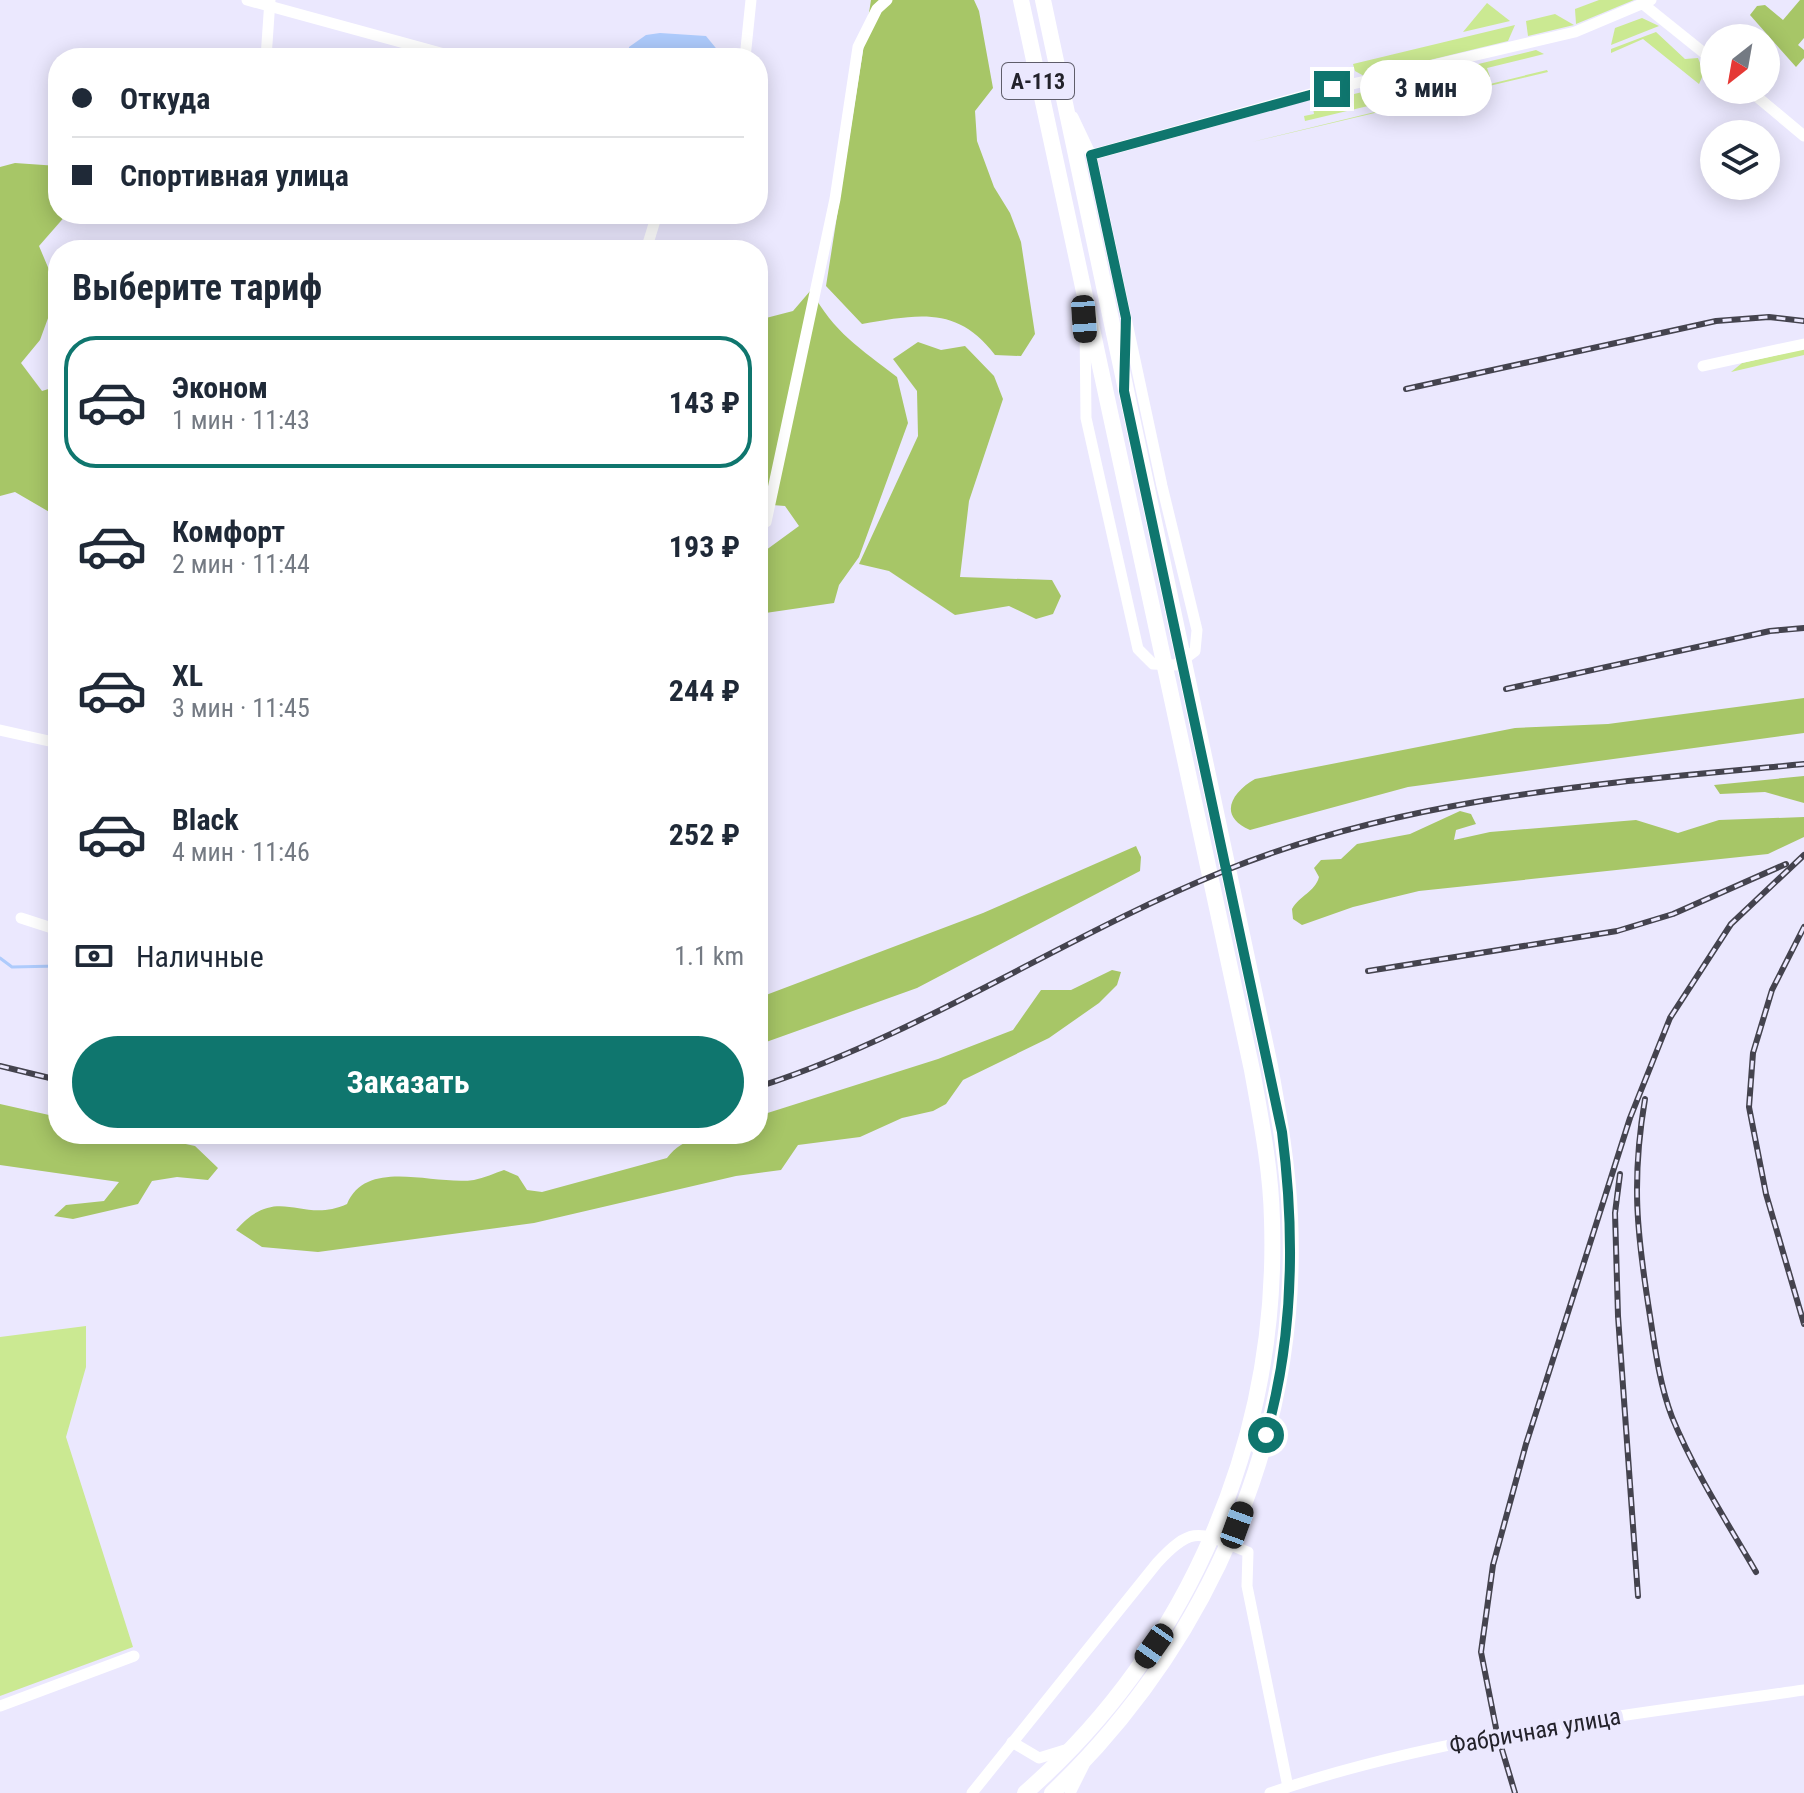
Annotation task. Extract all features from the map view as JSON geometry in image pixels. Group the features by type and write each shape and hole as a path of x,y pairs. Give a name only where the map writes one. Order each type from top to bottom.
{"highway":[{"name":"А-113","path":"1021,0 1252,1070 1264,1135 1272,1220 1271,1303 1254,1414 1221,1518 1170,1619 1134,1674 1083,1737 1025,1793"},
{"name":"А-113","path":"1043,0 1270,1066 1282,1132 1290,1219 1289,1305 1271,1418 1237,1525 1186,1629 1149,1685 1089,1757 1052,1793"},
{"path":"1049,30 1051,0"}],"street":[{"path":"247,0 269,3 424,48"},
{"path":"746,48 751,0"},
{"path":"768,513 835,199 858,47 877,9 887,0"},
{"path":"1091,155 1140,144 1185,127 1298,97 1575,32 1647,2 1700,49"},
{"path":"267,48 269,3"},
{"path":"1062,95 1091,155 1198,638 1190,657 1168,666 1146,660 1138,649 1090,444 1084,396 1085,332 1077,256"},
{"path":"1766,104 1804,136"},
{"path":"1124,391 1126,318"},
{"path":"1703,366 1804,344"},
{"path":"0,730 48,741"},
{"path":"21,918 48,927"},
{"path":"972,1793 1174,1544 1186,1536 1201,1533 1248,1552 1247,1586 1288,1787"},
{"path":"0,1706 134,1656"},
{"name":"Фабричная улица","path":"1270,1793 1497,1733 1804,1690"},
{"path":"1012,1742 1033,1756 1046,1758 1083,1737"},
{"path":"1070,1793 1089,1757"}],"green space":[{"path":"871,0 974,0 979,11 993,88 975,111 977,141 994,187 1010,213 1021,242 1035,334 1021,356 995,355 966,328 935,317 862,324 826,286"},
{"path":"1599,0 1634,0 1576,24 1575,9"},
{"path":"1800,0 1804,0 1804,38 1798,45 1804,50 1804,58 1796,67 1780,49 1780,24 1758,24 1750,15 1757,6 1765,5 1783,20"},
{"path":"1487,3 1510,21 1463,32"},
{"path":"1555,14 1574,25 1528,36 1526,21"},
{"path":"1642,18 1659,26 1611,45 1615,28"},
{"path":"1515,25 1508,41 1364,76 1355,71 1353,64"},
{"path":"1656,32 1685,59 1698,58 1700,82 1699,84 1643,39 1611,53 1611,49"},
{"path":"1536,50 1544,54 1487,68 1490,77 1305,121 1304,116 1314,114 1313,108 1321,102"},
{"path":"1547,70 1548,72 1252,142"},
{"path":"15,163 48,165 48,224 58,224 39,246 48,267 48,318 40,340 21,363 42,391 48,389 48,511 15,492 0,496 0,167"},
{"path":"811,290 839,329 897,377 908,423 859,557 839,585 834,603 768,613 768,549 799,526 785,506 768,505 768,317 793,311"},
{"path":"918,342 941,350 965,346 994,376 1003,399 969,501 960,577 1052,580 1061,596 1053,614 1036,619 1009,606 955,615 889,571 859,564 918,436 917,391 893,359"},
{"path":"1804,349 1804,355 1731,372 1742,363"},
{"path":"1804,698 1804,733 1408,787 1250,830 1234,818 1231,811 1240,790 1255,779 1515,728 1608,724"},
{"path":"1804,776 1804,803 1765,792 1720,794 1714,785"},
{"path":"1460,811 1471,814 1476,824 1456,830 1454,840 1490,832 1636,820 1678,833 1719,820 1804,817 1804,837 1768,854 1419,891 1353,907 1302,925 1293,919 1292,909 1317,882 1319,877 1314,868 1321,860 1341,859 1357,844 1410,834"},
{"path":"1136,846 1141,857 1140,871 917,988 768,1041 768,994 983,913"},
{"path":"1112,970 1121,972 1117,985 1099,1003 1049,1038 963,1080 946,1104 933,1111 902,1118 860,1137 798,1145 781,1170 736,1176 534,1223 318,1252 262,1247 236,1230 251,1216 277,1206 316,1210 347,1204 357,1190 370,1181 385,1177 458,1181 474,1180 504,1170 518,1176 527,1190 542,1192 667,1158 683,1144 768,1144 768,1113 938,1059 1013,1030 1041,990 1071,990"},
{"path":"0,1104 48,1115 48,1144 186,1144 195,1146 218,1168 208,1180 177,1177 152,1181 138,1204 73,1219 54,1216 66,1205 104,1201 119,1182 0,1165"},
{"path":"86,1326 86,1367 66,1437 133,1647 0,1696 0,1337"}],"water":[{"path":"646,35 706,36 716,48 629,48"}],"waterway":[{"path":"0,958 12,967 48,966"}],"railway":[{"path":"1406,389 1716,321 1769,317 1804,321"},
{"path":"1506,689 1770,631 1804,628"},
{"path":"768,1083 878,1040 1165,897 1224,871 1294,846 1365,825 1510,796 1804,764"},
{"path":"1515,1793 1497,1733 1481,1652 1493,1565 1526,1444 1630,1118 1670,1018 1731,924 1804,855"},
{"path":"1368,971 1617,931 1673,914 1786,864"},
{"path":"1804,927 1772,990 1753,1053 1749,1107 1766,1194 1804,1324"},
{"path":"0,1066 48,1078"},
{"path":"1645,1099 1638,1156 1637,1208 1645,1287 1661,1380 1672,1417 1690,1457 1756,1572"},
{"path":"1620,1174 1615,1213 1618,1316 1638,1596"}],"route":[{"path":"1266,1435 1285,1343 1289,1305 1290,1219 1282,1132 1124,391 1126,318 1091,155 1332,89"}]}
